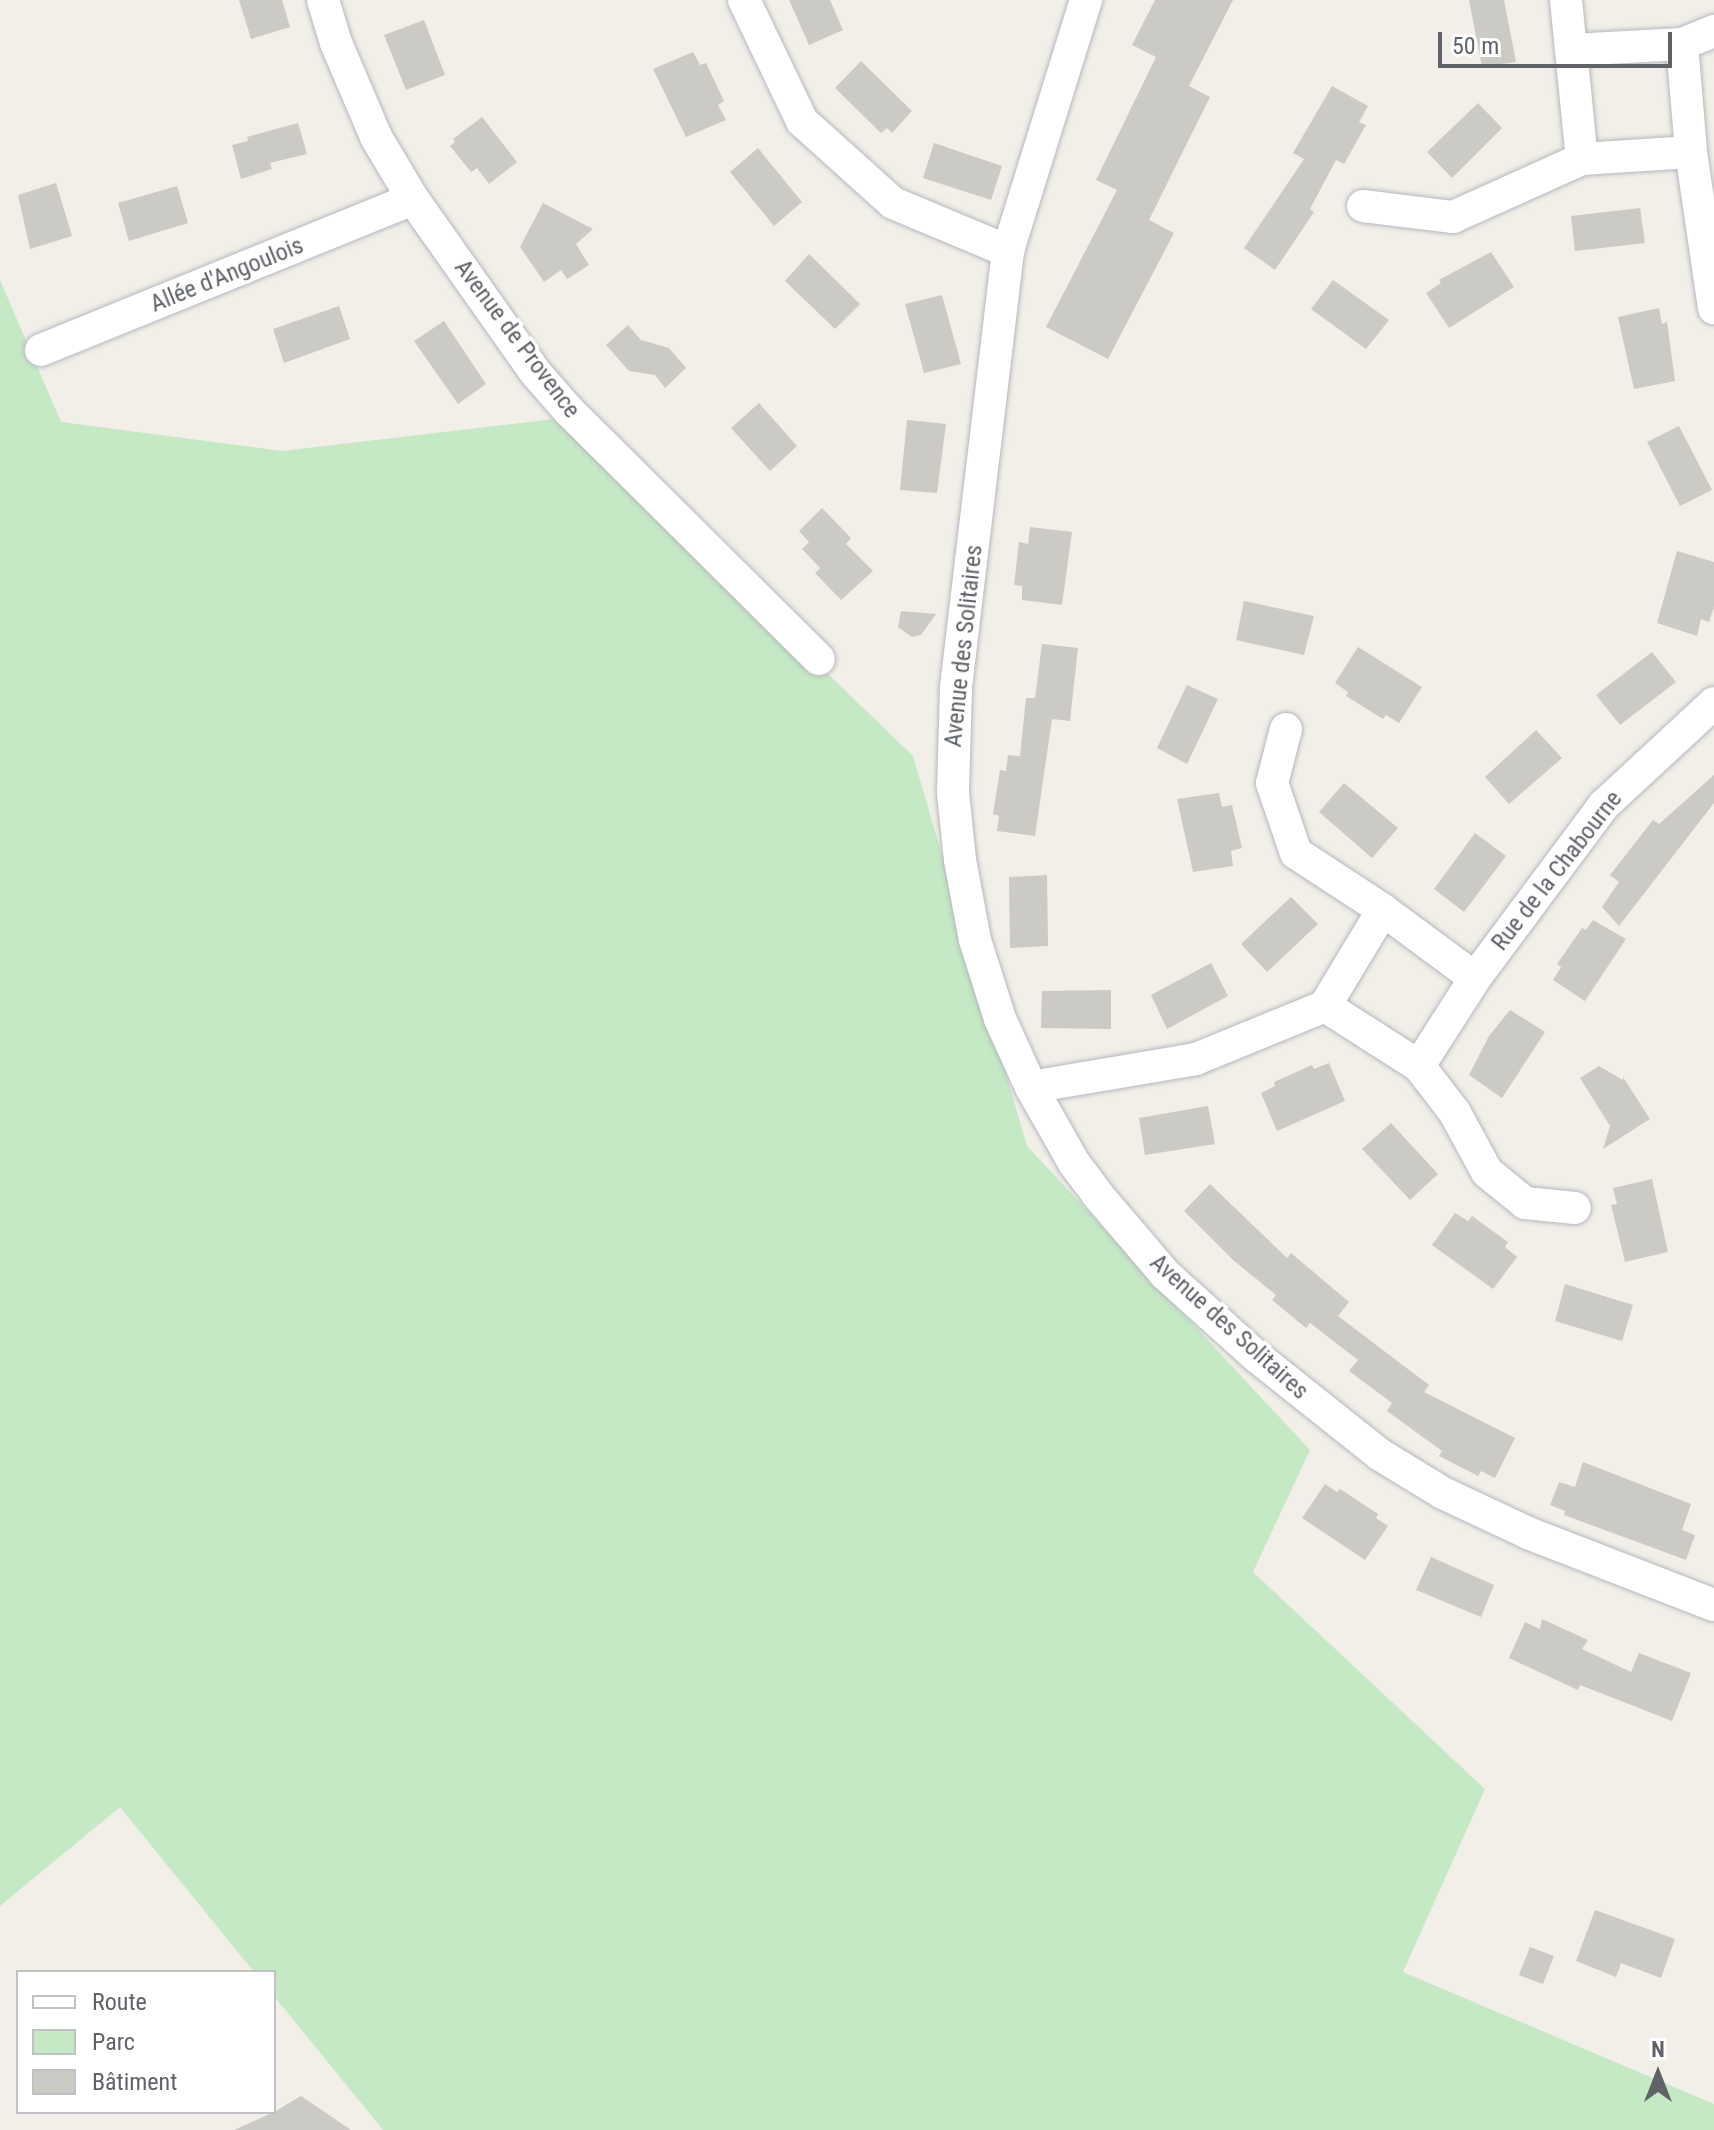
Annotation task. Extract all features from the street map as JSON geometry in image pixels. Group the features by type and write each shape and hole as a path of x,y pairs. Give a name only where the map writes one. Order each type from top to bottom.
{"street":[{"name":"Avenue de Provence","path":"323,0 357,97 413,199 535,372 569,411 819,659"},
{"path":"744,0 802,121 893,203 1008,251"},
{"name":"Avenue des Solitaires","path":"1086,0 1008,251 956,689 953,793 966,903 1000,1019 1031,1087 1074,1163 1165,1274 1256,1356 1379,1454 1477,1511 1714,1605"},
{"path":"1566,0 1582,159"},
{"path":"1571,50 1682,44 1714,31"},
{"path":"1682,44 1691,152 1714,308"},
{"path":"1363,206 1453,217 1582,159 1691,152"},
{"name":"Allée d'Angoulois","path":"41,350 413,199"},
{"name":"Rue de la Chabourne","path":"1419,1066 1475,978 1604,805 1714,703"},
{"path":"1286,729 1272,783 1296,853 1383,910 1475,978"},
{"path":"1031,1087 1196,1059 1325,1006 1383,910"},
{"path":"1325,1006 1419,1066 1455,1113 1487,1172 1525,1203 1575,1208"}],"green space":[{"path":"0,280 61,422 282,451 563,418 913,756 1027,1146 1310,1450 1253,1572 1485,1789 1403,1972 1714,2104 1714,2130 383,2130 276,1998 276,1970 252,1970 120,1807 0,1906"}],"building":[{"path":"239,0 282,0 290,27 251,39"},
{"path":"789,0 830,0 843,30 809,45"},
{"path":"1155,0 1233,0 1189,86 1210,97 1149,220 1174,233 1108,359 1046,327 1117,190 1096,180 1156,57 1132,45"},
{"path":"1469,0 1504,0 1516,62 1482,67"},
{"path":"424,20 445,75 406,90 384,35"},
{"path":"693,52 700,65 706,63 724,101 718,105 726,120 686,137 653,69"},
{"path":"861,61 912,111 892,133 887,128 881,133 835,88"},
{"path":"1332,86 1368,106 1359,122 1366,125 1344,164 1336,160 1310,209 1314,212 1275,270 1244,248 1304,159 1293,153"},
{"path":"1478,103 1502,128 1452,178 1427,152"},
{"path":"482,117 517,162 489,184 477,168 471,172 450,146 455,142 453,139"},
{"path":"298,123 307,154 270,163 272,169 241,179 232,145 248,141 247,137"},
{"path":"934,143 1002,166 991,200 923,178"},
{"path":"758,148 802,202 774,226 730,172"},
{"path":"56,183 72,236 30,249 18,195"},
{"path":"177,186 188,223 129,241 118,203"},
{"path":"543,203 593,229 576,244 589,265 567,279 561,270 544,282 520,247"},
{"path":"1640,208 1645,243 1575,251 1571,216"},
{"path":"1491,252 1514,287 1449,328 1426,293 1441,283 1439,280"},
{"path":"809,254 860,304 835,329 785,281"},
{"path":"1333,280 1389,320 1366,349 1311,309"},
{"path":"942,295 961,364 924,373 905,304"},
{"path":"339,306 350,339 284,363 273,329"},
{"path":"1659,308 1662,324 1667,322 1675,381 1634,389 1618,317"},
{"path":"444,321 486,384 458,404 414,341"},
{"path":"628,325 641,340 669,348 686,368 665,388 655,375 629,371 606,345"},
{"path":"759,403 797,446 770,471 731,428"},
{"path":"907,420 946,424 937,493 900,490"},
{"path":"1679,426 1712,490 1680,506 1647,442"},
{"path":"822,508 851,538 846,544 873,571 841,600 815,573 820,568 802,549 809,542 799,531"},
{"path":"1030,527 1072,532 1062,605 1022,600 1022,586 1014,585 1019,542 1028,544"},
{"path":"1677,551 1714,562 1714,607 1709,622 1701,619 1697,636 1657,623"},
{"path":"1244,601 1314,616 1304,655 1236,640"},
{"path":"901,611 936,614 921,635 912,637 898,627"},
{"path":"1042,644 1078,648 1070,721 1052,719 1035,836 997,831 999,816 993,814 1000,770 1006,771 1008,755 1020,756 1026,698 1035,698"},
{"path":"1358,647 1422,687 1399,723 1386,715 1383,719 1346,696 1348,692 1335,683"},
{"path":"1652,652 1676,682 1620,725 1596,695"},
{"path":"1187,685 1218,699 1187,764 1157,748"},
{"path":"1536,730 1562,758 1509,804 1485,777"},
{"path":"1714,775 1714,803 1619,926 1602,907 1619,882 1610,875 1653,820 1659,824"},
{"path":"1344,783 1398,828 1372,858 1319,812"},
{"path":"1219,793 1222,807 1232,805 1242,848 1231,851 1233,866 1193,872 1177,799"},
{"path":"1475,833 1506,856 1464,912 1434,889"},
{"path":"1047,875 1048,946 1010,948 1009,877"},
{"path":"1291,897 1318,924 1267,972 1241,944"},
{"path":"1593,920 1626,939 1585,1001 1553,980 1561,967 1557,964 1582,928 1586,930"},
{"path":"1211,963 1228,996 1167,1029 1151,995"},
{"path":"1111,990 1111,1029 1041,1028 1042,991"},
{"path":"1510,1010 1545,1032 1502,1098 1469,1075 1489,1036"},
{"path":"1329,1063 1345,1101 1277,1131 1261,1093 1275,1086 1274,1082 1312,1065 1314,1069"},
{"path":"1599,1066 1623,1080 1623,1077 1650,1119 1603,1149 1610,1126 1580,1078"},
{"path":"1208,1106 1215,1144 1145,1155 1139,1118"},
{"path":"1391,1123 1438,1174 1410,1200 1362,1149"},
{"path":"1652,1179 1668,1252 1625,1262 1611,1205 1617,1204 1613,1188"},
{"path":"1210,1184 1287,1258 1291,1253 1349,1302 1338,1316 1429,1385 1424,1392 1515,1438 1495,1478 1481,1471 1478,1476 1439,1456 1442,1451 1387,1411 1392,1403 1349,1371 1358,1360 1310,1323 1306,1328 1272,1300 1276,1295 1233,1260 1184,1211"},
{"path":"1455,1213 1468,1221 1472,1216 1508,1242 1505,1247 1517,1257 1493,1289 1432,1245"},
{"path":"1565,1284 1633,1305 1622,1341 1555,1321"},
{"path":"1583,1462 1691,1504 1682,1530 1695,1535 1686,1560 1564,1515 1565,1511 1550,1505 1559,1482 1575,1487"},
{"path":"1325,1484 1337,1492 1340,1489 1378,1514 1376,1518 1388,1526 1365,1560 1302,1518"},
{"path":"1431,1557 1494,1585 1481,1617 1416,1590"},
{"path":"1542,1619 1588,1640 1582,1649 1631,1672 1639,1653 1691,1673 1672,1721 1580,1685 1578,1690 1509,1658 1525,1622 1540,1629"},
{"path":"1595,1910 1675,1939 1661,1978 1621,1963 1616,1977 1576,1961"},
{"path":"1530,1947 1554,1956 1543,1984 1519,1975"},
{"path":"301,2096 351,2130 234,2130 276,2114 276,2111"}]}
